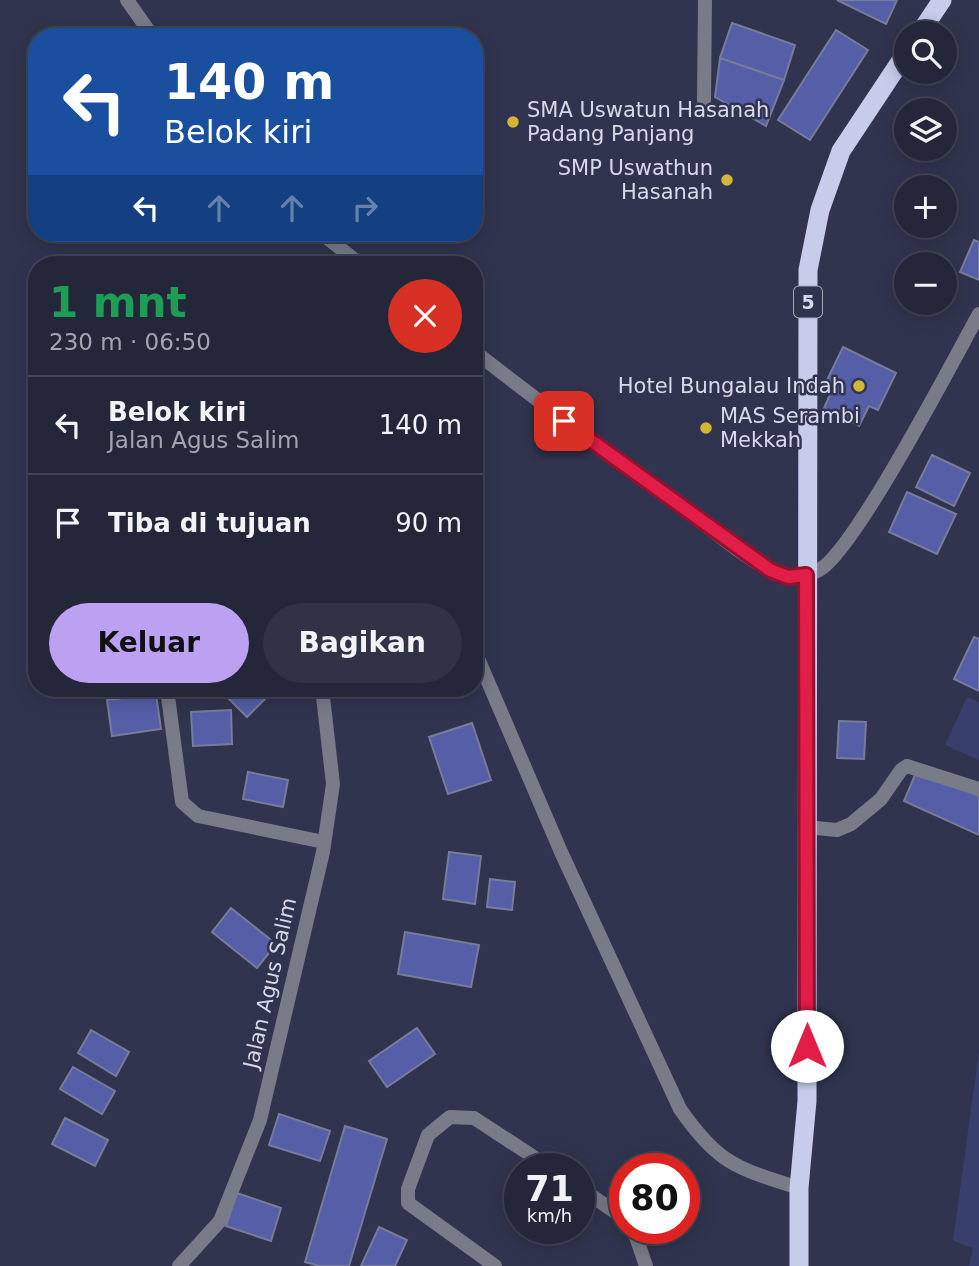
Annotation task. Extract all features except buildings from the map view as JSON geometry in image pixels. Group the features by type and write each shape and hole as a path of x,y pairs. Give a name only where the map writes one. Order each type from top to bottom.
{"highway":[{"path":"928,21 942,0"},
{"name":"5","path":"799,1266 799,1188 807,1101 806,575 810,258 820,210 841,152 894,71"}],"street":[{"path":"127,0 147,28"},
{"path":"704,101 705,0"},
{"path":"332,242 350,256"},
{"path":"483,358 564,421 770,570 788,577 806,575 822,569 845,544 974,335 979,314"},
{"path":"483,670 561,852 680,1109 698,1134 739,1169 799,1188"},
{"path":"168,697 182,802 188,809 198,816 324,842"},
{"name":"Jalan Agus Salim","path":"179,1266 220,1221 260,1119 324,842 333,784 323,697"},
{"path":"806,827 837,830 851,824 881,799 901,770 908,766 979,789"},
{"path":"495,1266 408,1203 408,1189 428,1135 450,1117 474,1118 528,1153"},
{"path":"638,1244 646,1266"}],"shaded area":[{"path":"967,697 979,702 979,760 945,745"},
{"path":"979,1051 979,1266 969,1266 973,1248 953,1241"}],"place":[{"name":"SMA Uswatun Hasanah Padang Panjang","path":"513,122"},
{"name":"SMP Uswathun Hasanah","path":"727,180"},
{"name":"Hotel Bungalau Indah","path":"859,386"},
{"name":"MAS Serambi Mekkah","path":"706,428"}],"route":[{"path":"564,421 770,570 788,577 806,575 807,1046"}]}
